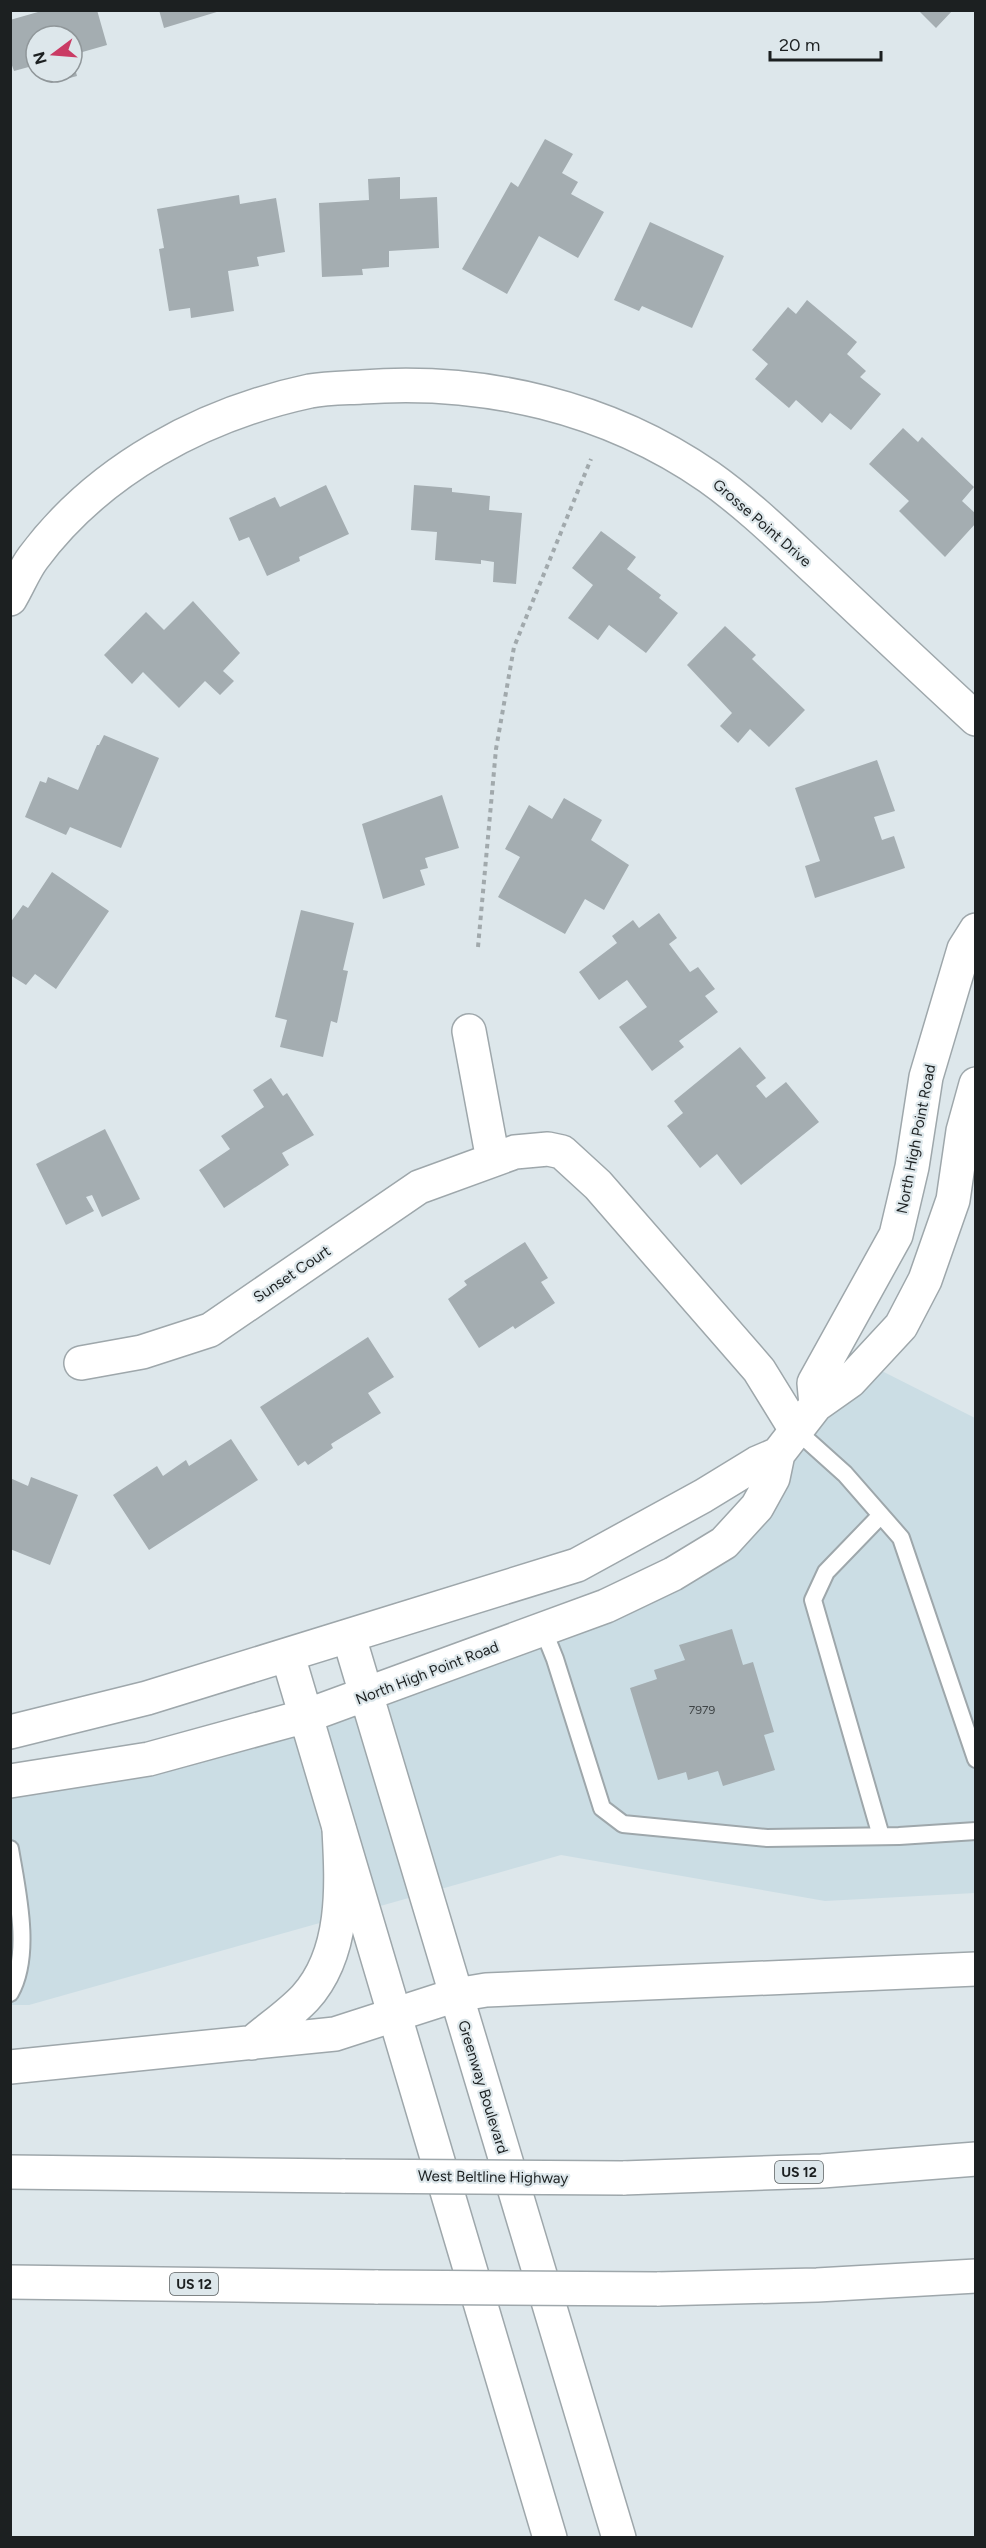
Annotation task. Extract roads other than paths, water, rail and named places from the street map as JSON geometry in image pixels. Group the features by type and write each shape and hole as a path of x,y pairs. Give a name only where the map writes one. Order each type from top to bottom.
{"main road":[{"name":"Grosse Point Drive","path":"10,599 32,560 81,503 129,467 186,433 246,408 313,390 387,385 455,387 522,396 591,416 646,440 709,477 764,521 975,719"},
{"name":"North High Point Road","path":"11,1781 149,1759 306,1716 366,1696 606,1606 673,1574 724,1543 757,1507 797,1430 814,1383 896,1235 912,1167 926,1077 964,949 975,930"},
{"path":"469,1031 493,1160"},
{"path":"10,1732 147,1698 577,1565 682,1508 757,1463 850,1381 901,1326 925,1280 953,1200 963,1131 975,1084"},
{"name":"Sunset Court","path":"81,1363 142,1352 210,1330 419,1187 515,1152 548,1149 562,1152 598,1185 759,1370 797,1430"},
{"name":"Greenway Boulevard","path":"349,1637 619,2538"},
{"path":"288,1656 550,2538"},
{"path":"252,2043 306,1997 328,1957 340,1910 339,1829"},
{"path":"10,2067 335,2034 456,1995 486,1990 975,1969"},
{"name":"West Beltline Highway","path":"10,2172 623,2178 822,2171 975,2159"},
{"name":"US 12","path":"10,2282 657,2289 817,2285 975,2276"}],"lane":[{"path":"797,1430 845,1474 902,1538 975,1759"},
{"path":"881,1515 826,1572 813,1600 881,1836"},
{"path":"543,1629 555,1659 602,1808 623,1824 767,1838 881,1836 975,1831"},
{"path":"10,1786 11,1781"},
{"path":"10,1849 21,1915 20,1967 10,1993"}]}
